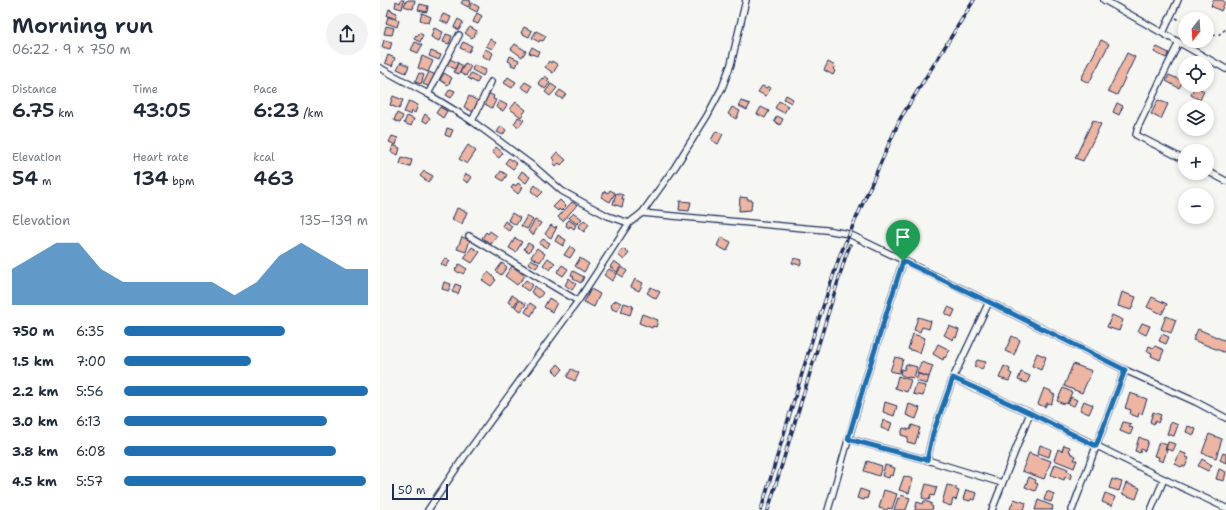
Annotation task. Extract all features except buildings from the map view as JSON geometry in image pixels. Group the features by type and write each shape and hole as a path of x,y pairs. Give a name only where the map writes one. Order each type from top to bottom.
{"street":[{"path":"428,510 464,457 578,301 629,223 642,213 675,167 707,116 722,88 731,64 746,0"},
{"path":"1104,0 1178,41"},
{"path":"1163,33 1178,0"},
{"path":"428,94 459,35"},
{"path":"1178,44 1136,134 1178,156"},
{"path":"1189,48 1226,69"},
{"path":"380,68 428,94 472,121 537,169 562,191 608,216 629,223"},
{"path":"472,121 491,82"},
{"path":"1214,175 1226,181"},
{"path":"642,213 826,230 849,234 1125,370 1196,402 1226,418"},
{"path":"469,236 578,301"},
{"path":"828,510 867,375 903,261"},
{"path":"927,460 933,433 953,378 989,302"},
{"path":"1072,510 1125,370"},
{"path":"953,378 1030,413 1226,508"},
{"path":"992,510 1030,413"},
{"path":"848,439 1002,482"},
{"path":"1151,510 1164,478"}],"path":[{"path":"1171,15 1178,19"},
{"path":"1214,35 1217,36 1226,29"}],"railway":[{"path":"761,510 813,337 840,255 900,119 974,0"},
{"path":"768,510 850,245"}],"route":[{"path":"903,261 1125,370 1096,446 1030,413 953,378 933,433 927,460 848,439 903,261"}]}
